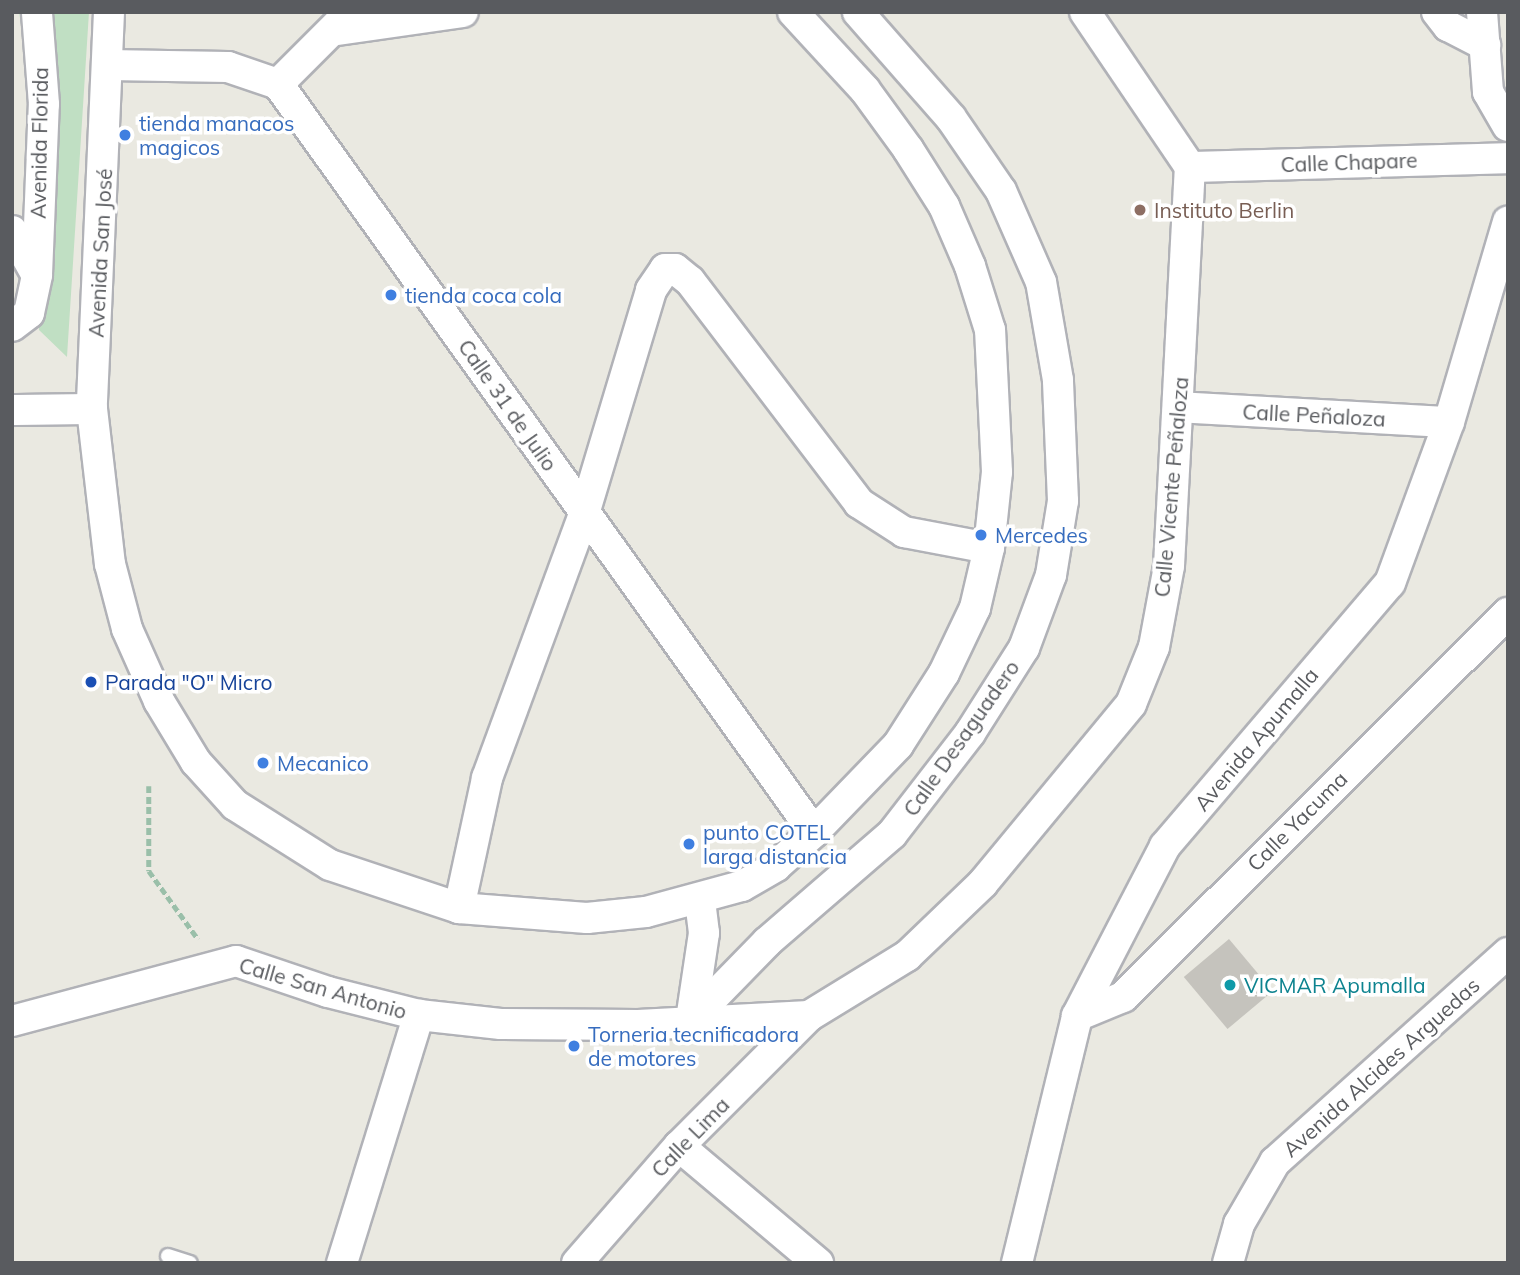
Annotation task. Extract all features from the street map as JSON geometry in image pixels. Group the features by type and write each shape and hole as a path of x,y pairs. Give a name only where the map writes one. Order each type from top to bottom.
{"street":[{"name":"Avenida Florida","path":"12,326 29,313 37,275 44,104 37,12"},
{"name":"Avenida San José","path":"92,409 109,12"},
{"path":"108,65 228,67 278,84 343,21 463,12"},
{"path":"12,410 92,409 110,564 127,629 159,701 196,762 235,806 277,836 330,865 459,908 587,918 699,900 742,886 814,832 898,745 944,673 975,608 989,548 997,472 990,330 970,266 944,206 908,149 865,90 793,12"},
{"name":"Calle Desaguadero","path":"691,1020 767,942 892,834 970,733 1024,648 1053,563 1062,474 1058,380 1041,282 1001,191 965,139 858,12"},
{"path":"1085,12 1190,167"},
{"path":"1437,12 1448,26 1485,46"},
{"path":"1482,12 1488,92 1508,127"},
{"name":"Calle 31 de Julio","path":"278,84 814,832"},
{"name":"Calle Chapare","path":"1190,167 1508,158"},
{"name":"Calle Vicente Peñaloza","path":"809,1016 907,956 983,883 1131,704 1154,647 1169,566 1190,167"},
{"name":"Avenida Apumalla","path":"1017,1263 1077,1016 1166,846 1390,583 1449,422 1508,221"},
{"name":"Avenida Florida","path":"12,232 37,275"},
{"path":"459,908 487,778 584,514 651,290 665,269 675,269 691,281 859,503 904,532 989,548"},
{"name":"Calle Peñaloza","path":"1178,407 1449,422"},
{"name":"Calle Yacuma","path":"1077,1016 1123,997 1508,613"},
{"path":"691,1020 704,933 699,900"},
{"name":"Avenida Alcides Arguedas","path":"1228,1263 1239,1224 1275,1162 1508,953"},
{"name":"Calle San Antonio","path":"12,1021 236,961 328,992 419,1015 501,1024 809,1016"},
{"path":"342,1263 419,1015"},
{"name":"Calle Lima","path":"577,1263 679,1146 809,1016"},
{"path":"679,1146 818,1263"}],"lane":[{"path":"169,1256 190,1263"}],"path":[{"path":"149,786 149,871 215,966"}],"green space":[{"path":"19,12 89,12 67,357 39,330 38,131"}],"building":[{"name":"VICMAR Apumalla","path":"1229,939 1273,991 1228,1029 1184,977"}],"place":[{"name":"tienda manacos magicos","path":"125,135"},
{"name":"Instituto Berlin","path":"1140,210"},
{"name":"tienda coca cola","path":"391,295"},
{"name":"Mercedes","path":"981,535"},
{"name":"Parada \"O\" Micro","path":"91,682"},
{"name":"Mecanico","path":"263,763"},
{"name":"punto COTEL larga distancia","path":"689,844"},
{"name":"VICMAR Apumalla","path":"1230,985"},
{"name":"Torneria tecnificadora de motores","path":"574,1046"}]}
